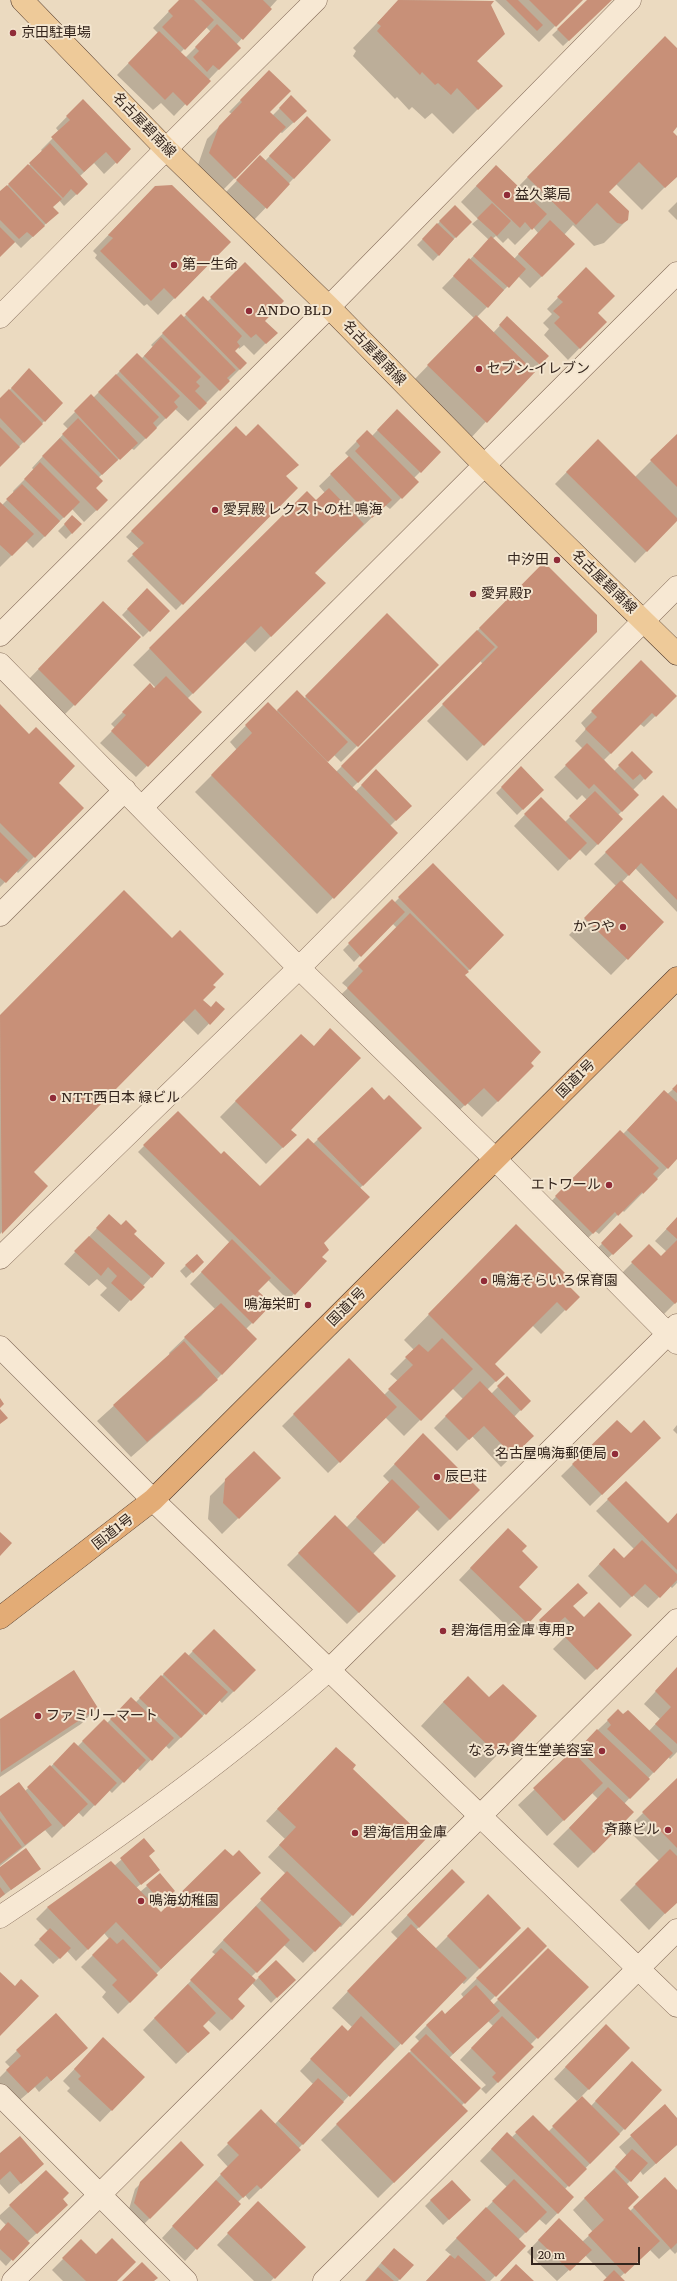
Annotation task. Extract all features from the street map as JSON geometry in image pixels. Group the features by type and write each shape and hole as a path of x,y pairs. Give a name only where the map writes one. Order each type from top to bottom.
{"highway":[{"name":"国道1号","path":"0,1618 153,1500 677,978"}],"main road":[{"name":"名古屋碧南線","path":"22,0 166,149 329,307 484,465 677,654"}],"street":[{"path":"0,317 316,0"},
{"path":"0,635 329,307 630,0"},
{"path":"142,808 677,273"},
{"path":"0,1258 299,968 677,587"},
{"path":"0,664 299,968 674,1334 329,1670 242,1745 144,1819 0,1917"},
{"path":"0,915 125,790"},
{"path":"0,1347 153,1500 479,1817 639,1968 677,2006"},
{"path":"13,2281 677,1620"},
{"path":"324,2281 677,1930"},
{"path":"0,2095 99,2196 186,2281"}],"building":[{"path":"179,0 194,0 214,20 185,50 162,27 173,16 168,11"},
{"path":"201,0 263,0 272,9 243,40"},
{"path":"398,0 494,1 491,5 505,34 477,61 503,86 478,110 457,88 451,95 438,83 435,85 422,72 420,75 377,31 381,26 377,23"},
{"path":"506,0 518,0 543,25 537,31"},
{"path":"529,0 583,0 556,27"},
{"path":"587,0 612,0 569,41 557,29"},
{"path":"217,24 241,48 219,70 213,65 207,72 193,57 199,51 195,47"},
{"path":"159,31 211,81 187,106 173,92 165,100 128,63"},
{"path":"665,36 677,48 677,127 673,132 677,136 677,177 665,188 639,162 609,192 629,211 628,220 622,224 617,223 597,203 576,225 527,177"},
{"path":"269,70 291,91 270,112 286,127 235,179 209,153 219,126 242,102 240,100"},
{"path":"291,95 307,111 294,123 279,108"},
{"path":"83,99 131,149 117,164 106,152 84,172 51,137 70,120 66,116"},
{"path":"307,116 331,140 294,179 269,156"},
{"path":"50,143 88,184 77,195 71,189 63,198 29,163"},
{"path":"260,155 290,184 267,209 236,180"},
{"path":"28,164 62,199 53,207 59,213 46,224 8,184"},
{"path":"496,165 547,214 532,230 525,222 520,228 476,186"},
{"path":"7,185 45,226 33,237 27,232 19,239 0,220 0,191"},
{"name":"第一生命","path":"172,185 231,242 175,299 164,288 151,301 100,251 113,238 108,235 155,186"},
{"path":"492,203 511,221 497,236 477,218"},
{"path":"455,205 472,222 456,238 439,221"},
{"path":"550,220 575,244 542,277 518,254"},
{"path":"437,223 454,239 439,256 422,239"},
{"path":"0,227 15,242 0,257"},
{"path":"491,236 526,269 509,288 473,256"},
{"path":"469,258 504,290 488,308 453,276"},
{"name":"ANDO BLD","path":"245,262 284,301 265,321 278,333 266,344 256,334 251,338 210,297"},
{"path":"586,267 615,296 598,313 607,322 580,349 554,323 560,317 553,311 563,302 557,297"},
{"path":"203,296 242,336 237,342 240,346 235,351 247,363 240,370 185,314"},
{"path":"181,314 236,370 227,378 230,381 220,391 162,333"},
{"path":"476,315 535,372 487,423 427,365"},
{"path":"507,316 549,356 540,365 499,325"},
{"path":"161,337 201,377 196,382 200,386 195,391 207,403 200,410 144,356"},
{"path":"137,353 180,396 174,402 178,407 166,419 119,371"},
{"path":"29,368 63,403 45,422 11,388"},
{"path":"116,374 159,417 153,423 157,428 146,439 98,392"},
{"path":"9,389 43,424 24,443 0,418 0,398"},
{"path":"91,394 138,443 120,460 74,411"},
{"path":"397,409 441,452 421,473 377,430"},
{"path":"78,418 118,460 102,475 62,434"},
{"name":"愛昇殿 レクストの杜 鳴海","path":"258,424 299,465 286,476 298,488 183,605 132,554 144,543 131,531 236,426 246,436"},
{"path":"0,427 20,447 0,467"},
{"path":"367,430 419,482 402,499 355,451 360,446 356,441"},
{"path":"677,434 677,487 650,460"},
{"path":"60,438 103,481 96,488 108,500 97,511 42,456"},
{"path":"598,439 677,518 677,521 647,552 566,472"},
{"path":"349,456 392,500 372,518 330,474"},
{"path":"40,462 80,502 64,518 24,479"},
{"path":"22,484 60,521 45,537 6,499"},
{"path":"329,488 364,524 315,573 326,583 271,637 261,626 193,694 149,648 307,491 316,500"},
{"path":"0,502 34,534 12,556 0,545"},
{"path":"72,515 82,524 72,534 64,524"},
{"path":"544,562 597,615 597,632 484,746 442,704 498,647 479,628"},
{"path":"147,588 170,611 150,632 127,609"},
{"path":"103,601 141,637 75,706 38,669"},
{"path":"387,613 439,665 358,747 305,696"},
{"path":"477,630 495,647 358,783 341,766"},
{"path":"641,660 677,696 656,717 652,713 611,754 585,729 597,717 591,711"},
{"path":"166,676 202,712 148,767 111,731 126,715 122,712 150,683 154,688"},
{"path":"297,690 348,742 328,762 277,710"},
{"path":"268,702 398,833 334,899 211,775 252,733 245,725"},
{"path":"0,704 29,734 36,727 75,766 59,783 84,808 35,858 0,823"},
{"path":"587,743 639,795 622,812 594,784 589,789 565,765"},
{"path":"632,751 653,772 645,780 640,774 633,780 618,765"},
{"path":"521,766 544,790 523,810 501,787"},
{"path":"376,769 412,806 396,821 361,785"},
{"path":"595,791 623,819 598,845 569,816"},
{"path":"663,795 677,809 677,900 641,863 629,876 605,852"},
{"path":"541,797 587,843 570,860 524,814"},
{"path":"0,832 28,860 6,883 0,878"},
{"path":"433,863 504,935 470,970 398,897"},
{"path":"621,880 664,922 628,960 584,918"},
{"name":"NTT西日本 緑ビル","path":"124,890 172,938 180,930 224,974 213,985 216,987 203,1000 211,1007 216,1001 225,1009 210,1025 195,1009 34,1172 48,1186 2,1234 0,1015"},
{"path":"392,899 405,912 361,957 348,943"},
{"path":"410,913 469,972 465,975 541,1052 531,1063 534,1066 498,1102 484,1088 465,1106 347,988 363,971 358,966"},
{"path":"330,1028 361,1058 291,1130 297,1135 283,1148 235,1101 301,1034 314,1046"},
{"path":"677,1084 677,1093 672,1089"},
{"path":"372,1087 384,1100 389,1095 422,1128 363,1186 317,1139"},
{"path":"664,1090 677,1102 677,1159 668,1169 627,1130"},
{"path":"178,1111 221,1154 224,1151 260,1186 308,1138 370,1197 324,1243 329,1250 322,1257 327,1261 295,1295 143,1145"},
{"name":"エトワール","path":"620,1130 659,1168 653,1174 658,1179 643,1194 642,1192 618,1216 615,1212 593,1234 555,1196"},
{"path":"109,1214 121,1225 126,1220 137,1231 134,1234 165,1263 152,1278 96,1228"},
{"path":"677,1217 677,1239 666,1229"},
{"path":"620,1223 633,1236 613,1255 601,1243"},
{"path":"516,1224 574,1282 570,1287 580,1297 566,1311 557,1302 495,1364 505,1374 496,1382 428,1314"},
{"path":"89,1236 145,1287 131,1301 111,1283 117,1276 108,1267 101,1276 74,1251"},
{"path":"232,1239 271,1278 258,1291 272,1304 253,1324 201,1272"},
{"path":"677,1240 677,1302 675,1304 631,1262 649,1244 661,1256"},
{"path":"197,1254 204,1262 193,1273 185,1265"},
{"path":"221,1303 257,1339 222,1375 184,1337"},
{"path":"442,1338 473,1369 421,1421 388,1389 413,1365 405,1357 419,1344 428,1352"},
{"path":"184,1341 218,1380 147,1442 113,1405"},
{"path":"349,1358 397,1407 340,1463 293,1414"},
{"path":"507,1376 531,1401 521,1411 497,1386"},
{"path":"480,1381 534,1436 513,1456 484,1426 469,1440 445,1416"},
{"path":"0,1398 4,1404 0,1408"},
{"path":"0,1409 8,1418 0,1424"},
{"path":"617,1420 631,1433 644,1420 661,1438 602,1495 572,1464"},
{"name":"辰巳荘","path":"423,1433 480,1490 450,1520 394,1464"},
{"path":"254,1451 281,1478 239,1519 223,1503 225,1479"},
{"path":"392,1479 420,1507 384,1544 356,1517"},
{"path":"626,1481 668,1523 677,1513 677,1570 607,1499"},
{"path":"335,1515 396,1576 359,1613 298,1553"},
{"path":"508,1528 527,1546 522,1551 538,1567 519,1587 542,1609 528,1624 470,1568"},
{"path":"0,1532 12,1543 0,1556"},
{"path":"642,1540 677,1574 677,1580 660,1598 645,1584 632,1597 599,1564 614,1548 624,1558"},
{"path":"578,1583 588,1593 573,1606 584,1617 599,1602 632,1635 597,1670 564,1636 574,1626 565,1617 549,1631 539,1620"},
{"path":"214,1629 256,1670 234,1692 192,1651"},
{"path":"185,1652 228,1692 206,1715 163,1674"},
{"path":"677,1667 677,1744 655,1724 671,1707 655,1691"},
{"path":"74,1670 98,1708 1,1772 0,1719"},
{"path":"161,1675 203,1716 181,1738 139,1698"},
{"path":"468,1676 489,1697 503,1684 537,1716 499,1756 443,1702"},
{"path":"131,1697 174,1738 152,1761 110,1719"},
{"path":"618,1709 623,1714 628,1710 673,1753 654,1773 607,1729 611,1725 607,1720"},
{"path":"104,1719 146,1760 124,1783 82,1741"},
{"path":"597,1729 650,1779 630,1799 578,1749"},
{"path":"74,1742 117,1783 95,1806 53,1764"},
{"name":"碧海信用金庫","path":"336,1747 356,1765 353,1769 426,1839 353,1916 279,1845 296,1827 277,1809"},
{"path":"572,1751 603,1783 564,1821 533,1788"},
{"path":"50,1765 88,1804 64,1827 27,1787"},
{"name":"斉藤ビル","path":"677,1778 677,1848 642,1812"},
{"path":"19,1782 52,1825 25,1845 0,1811 0,1796"},
{"path":"608,1787 634,1812 594,1853 569,1828"},
{"path":"0,1818 22,1847 0,1864"},
{"path":"144,1838 155,1851 149,1856 160,1870 141,1885 120,1858"},
{"path":"26,1848 41,1869 11,1890 0,1875 0,1867"},
{"path":"225,1849 233,1856 239,1850 261,1873 161,1969 116,1922 88,1950 47,1907 111,1861 161,1912"},
{"path":"670,1849 677,1856 677,1903 665,1914 635,1884"},
{"path":"452,1869 465,1882 419,1928 407,1915"},
{"path":"287,1871 342,1924 315,1952 260,1899"},
{"path":"160,1873 175,1891 161,1902 146,1885"},
{"path":"0,1887 5,1894 0,1898"},
{"path":"488,1894 521,1928 480,1969 447,1936"},
{"path":"256,1906 290,1940 257,1973 223,1940"},
{"path":"411,1924 467,1978 402,2045 347,1991"},
{"path":"528,1927 547,1946 496,1997 476,1978"},
{"path":"50,1928 71,1948 60,1959 39,1939"},
{"path":"110,1937 117,1944 123,1939 158,1975 130,2003 112,1985 117,1980 92,1955"},
{"path":"221,1948 256,1980 238,1999 245,2006 232,2020 190,1980"},
{"path":"548,1948 589,1987 538,2039 497,1999"},
{"path":"276,1960 296,1980 277,1998 258,1977"},
{"path":"0,1972 15,1986 21,1979 39,1996 0,2036"},
{"path":"188,1984 216,2013 203,2026 210,2033 188,2053 154,2018"},
{"path":"476,1985 500,2011 453,2054 426,2025 442,2010 445,2014"},
{"path":"56,2013 88,2048 51,2081 47,2076 28,2093 6,2070 21,2056 16,2050"},
{"path":"361,2016 395,2049 350,2097 310,2059 342,2025 348,2031"},
{"path":"502,2016 534,2047 498,2083 492,2077 496,2073 471,2048"},
{"path":"606,2024 630,2048 589,2090 565,2067"},
{"path":"426,2034 481,2088 465,2104 410,2050"},
{"path":"103,2037 145,2077 112,2111 78,2079 81,2076 74,2069"},
{"path":"409,2052 468,2111 394,2183 336,2124"},
{"path":"632,2061 662,2090 625,2130 595,2101"},
{"path":"318,2078 344,2102 303,2145 278,2121"},
{"path":"582,2096 620,2134 590,2164 552,2126"},
{"path":"665,2104 677,2118 677,2145 656,2164 630,2135"},
{"path":"261,2109 301,2150 261,2189 257,2185 243,2198 220,2174 239,2155 227,2143"},
{"path":"533,2115 587,2169 569,2187 515,2132"},
{"path":"507,2132 574,2197 558,2214 491,2149"},
{"path":"20,2136 44,2164 21,2184 10,2171 0,2180 0,2153"},
{"path":"181,2141 204,2165 150,2219 134,2203 140,2182"},
{"path":"632,2149 648,2163 631,2182 615,2167"},
{"path":"46,2170 69,2193 63,2199 68,2205 37,2234 9,2205"},
{"path":"614,2170 639,2197 628,2208 660,2241 625,2274 588,2235 604,2220 584,2198"},
{"path":"665,2177 677,2190 677,2243 671,2249 633,2207"},
{"path":"514,2179 547,2212 526,2233 492,2201"},
{"path":"216,2180 241,2204 197,2250 172,2226"},
{"path":"452,2180 471,2200 449,2220 430,2200"},
{"path":"258,2201 306,2247 275,2279 227,2233"},
{"path":"486,2207 526,2246 496,2277 456,2238"},
{"path":"559,2218 592,2250 570,2271 538,2240"},
{"path":"8,2222 30,2243 13,2261 0,2249 0,2231"},
{"path":"112,2238 136,2262 117,2281 86,2281 62,2258 81,2239 96,2254"},
{"path":"394,2248 414,2265 400,2280 381,2263"},
{"path":"450,2255 455,2259 458,2255 486,2281 426,2281"},
{"path":"142,2262 158,2278 154,2281 122,2281"},
{"path":"516,2264 534,2281 500,2281"},
{"path":"378,2267 394,2281 366,2281"},
{"path":"614,2270 625,2281 603,2281"}],"place":[{"name":"京田駐車場","path":"13,33"},
{"name":"益久薬局","path":"507,195"},
{"name":"第一生命","path":"174,265"},
{"name":"ANDO BLD","path":"249,311"},
{"name":"セブン-イレブン","path":"479,369"},
{"name":"愛昇殿 レクストの杜 鳴海","path":"215,510"},
{"name":"中汐田","path":"557,560"},
{"name":"愛昇殿P","path":"473,594"},
{"name":"かつや","path":"623,927"},
{"name":"NTT西日本 緑ビル","path":"53,1098"},
{"name":"エトワール","path":"609,1185"},
{"name":"鳴海そらいろ保育園","path":"484,1281"},
{"name":"鳴海栄町","path":"308,1305"},
{"name":"名古屋鳴海郵便局","path":"615,1454"},
{"name":"辰巳荘","path":"437,1477"},
{"name":"碧海信用金庫 専用P","path":"443,1631"},
{"name":"ファミリーマート","path":"38,1716"},
{"name":"なるみ資生堂美容室","path":"602,1751"},
{"name":"斉藤ビル","path":"668,1830"},
{"name":"碧海信用金庫","path":"355,1833"},
{"name":"鳴海幼稚園","path":"141,1901"}]}
